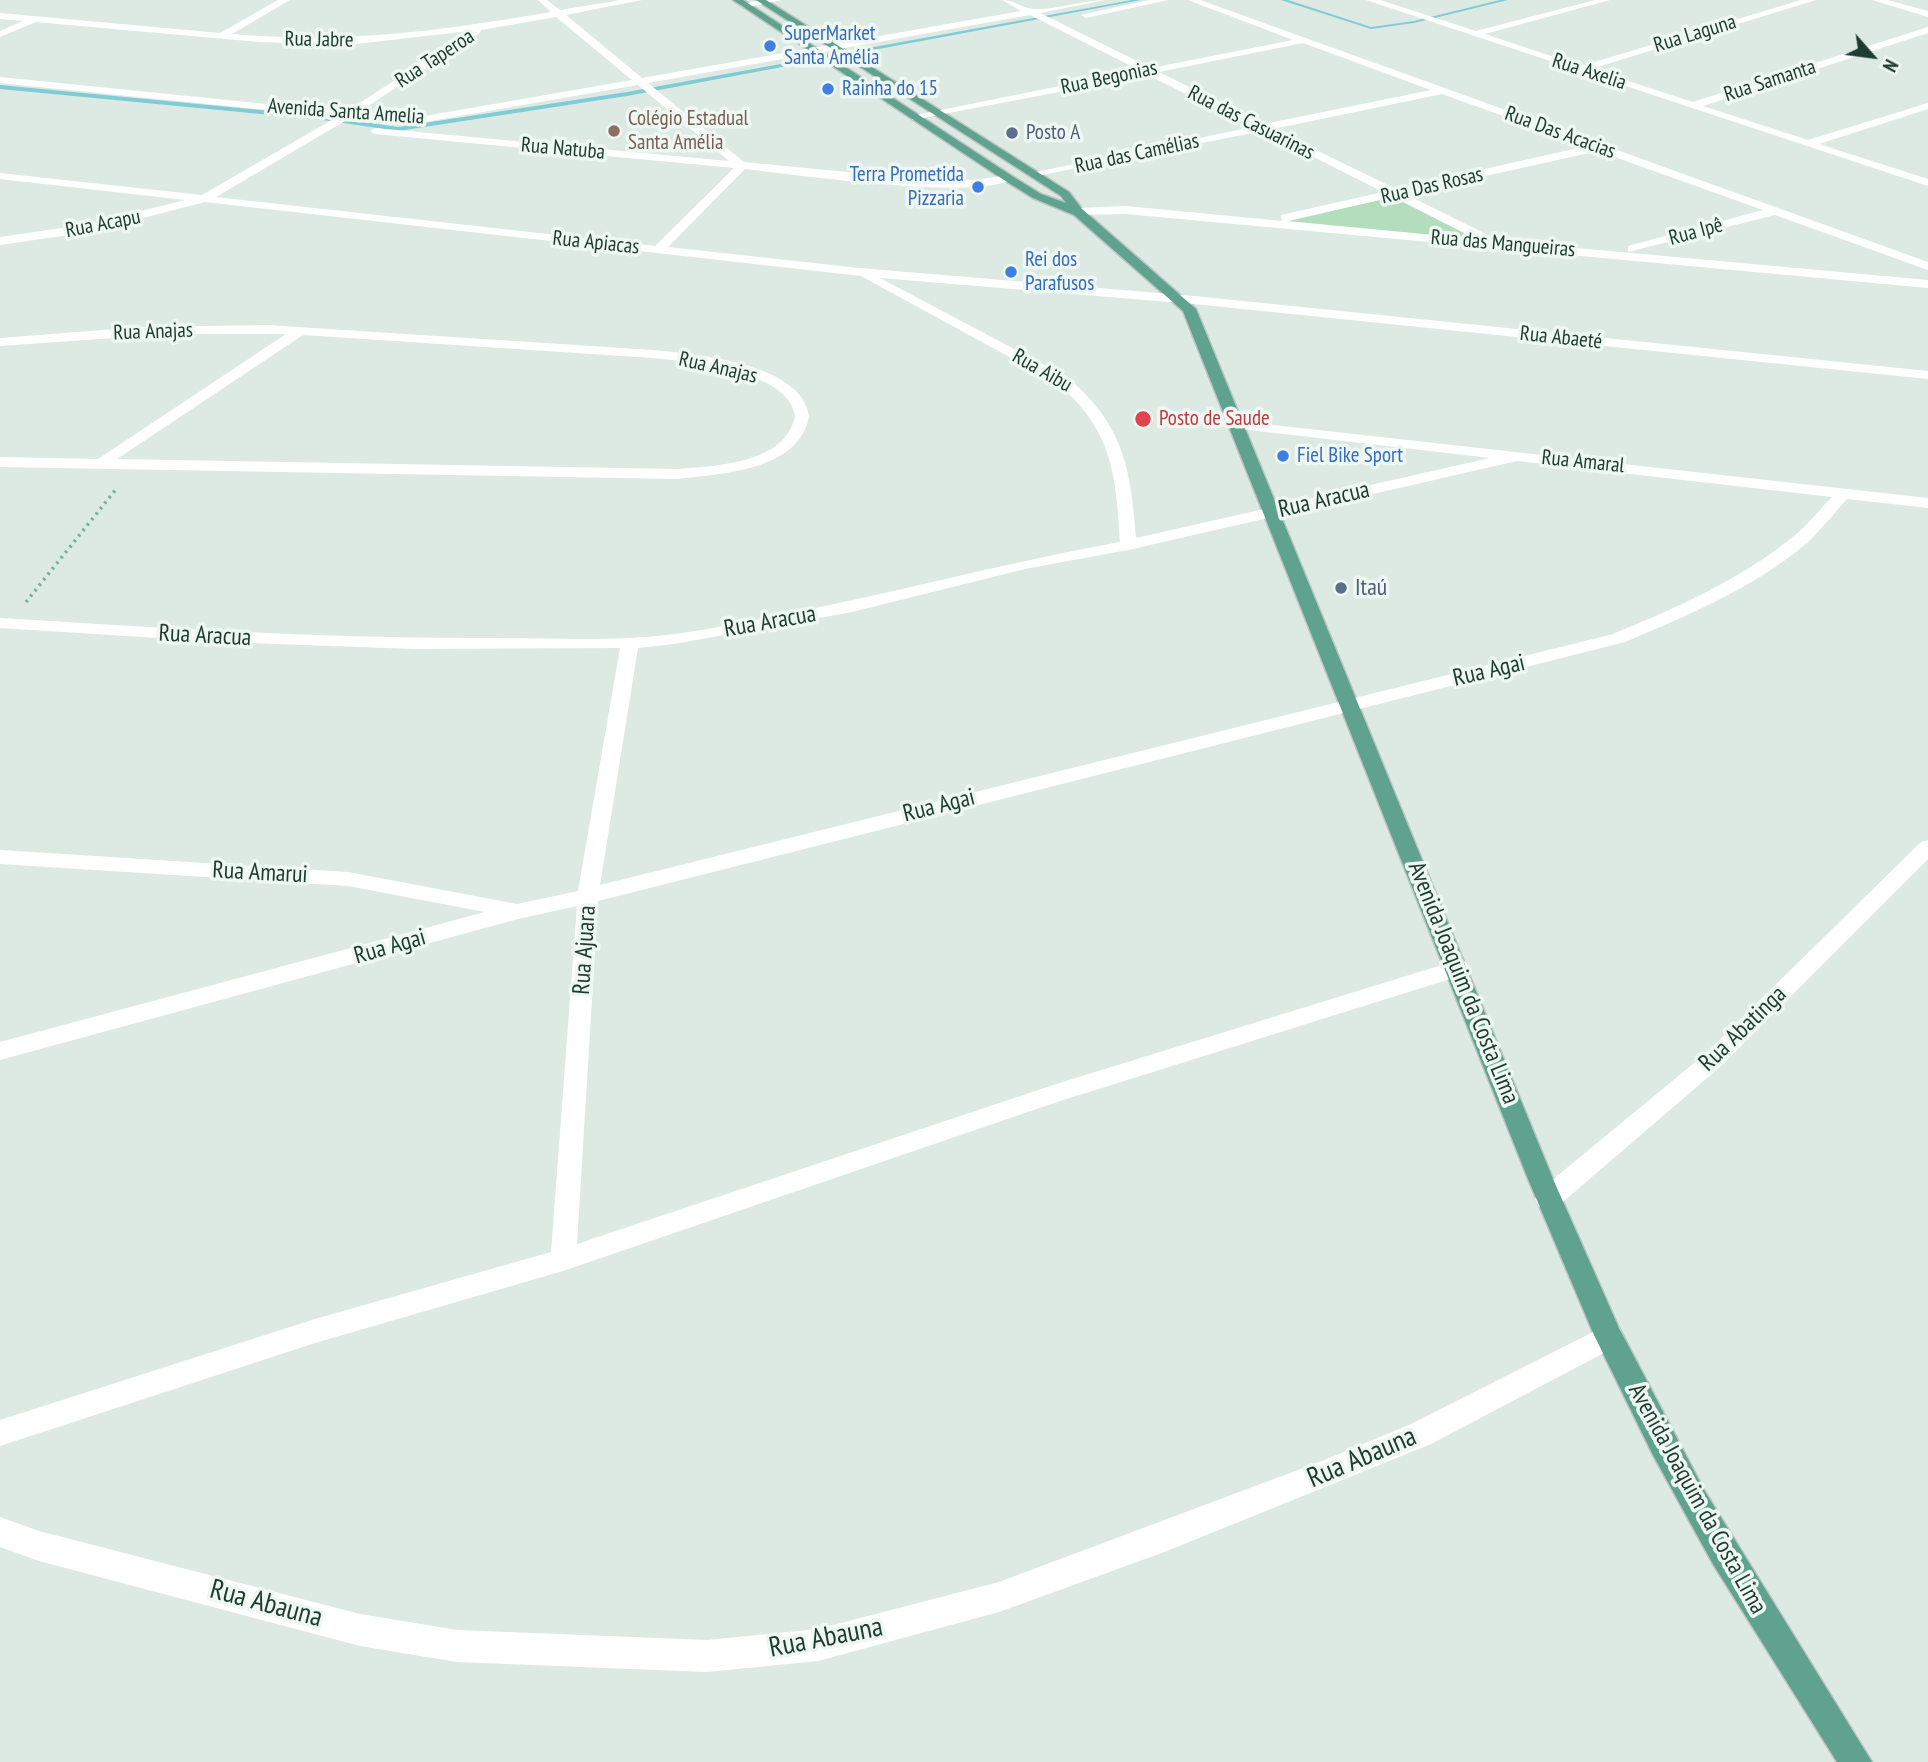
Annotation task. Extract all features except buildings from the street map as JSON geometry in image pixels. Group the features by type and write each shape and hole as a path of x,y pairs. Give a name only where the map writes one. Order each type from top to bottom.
{"main road":[{"name":"Avenida Joaquim da Costa Lima","path":"762,1 1065,194 1078,212 1187,300 1458,968 1548,1199 1609,1336 1716,1543 1856,1762"},
{"path":"741,3 814,57"},
{"name":"Avenida Joaquim da Costa Lima","path":"827,61 1037,197 1078,212"}],"street":[{"path":"223,36 285,0"},
{"path":"542,0 742,166 659,250"},
{"name":"Rua Jabre","path":"0,16 223,36 348,42 412,37 637,0"},
{"path":"741,3 778,0"},
{"name":"Rua das Casuarinas","path":"1006,0 1497,244"},
{"path":"814,57 836,48 1101,0"},
{"path":"1075,17 1163,0"},
{"name":"Rua Das Acacias","path":"1192,0 1928,266"},
{"name":"Rua Axelia","path":"1371,0 1928,183"},
{"path":"1382,4 1396,0"},
{"path":"1476,34 1606,0"},
{"name":"Rua Laguna","path":"1580,69 1811,0"},
{"path":"1877,0 1928,14"},
{"path":"0,34 35,19"},
{"path":"1037,24 1062,19"},
{"name":"Rua Taperoa","path":"204,199 348,115 485,26"},
{"name":"Rua Samanta","path":"1692,106 1928,30"},
{"name":"Rua Begonias","path":"916,118 1304,40"},
{"name":"Avenida Santa Amelia","path":"0,80 348,115 425,119 641,82 814,57 827,61 863,55"},
{"path":"642,94 668,90"},
{"name":"Rua das Camélias","path":"1036,176 1443,90"},
{"path":"1807,144 1928,106"},
{"name":"Avenida Santa Amelia","path":"305,125 328,127"},
{"path":"328,127 354,129"},
{"name":"Avenida Santa Amelia","path":"418,135 463,127"},
{"name":"Rua Natuba","path":"367,130 928,183 975,183 1007,178"},
{"name":"Rua Das Rosas","path":"1263,222 1395,195 1600,147"},
{"name":"Rua Apiacas","path":"0,176 859,272 1187,300"},
{"name":"Rua Acapu","path":"0,241 102,225 204,199"},
{"name":"Rua das Mangueiras","path":"1078,212 1126,210 1618,253 1928,284"},
{"name":"Rua Ipê","path":"1618,253 1775,211"},
{"name":"Rua Aibu","path":"859,272 1062,380 1084,396 1103,420 1115,443 1125,478 1128,545"},
{"name":"Rua Abaeté","path":"1187,300 1928,375"},
{"name":"Rua Anajas","path":"0,342 137,332 228,329 714,363 755,373 777,384 797,399 802,409 802,420 787,443 767,457 747,465 677,474 0,462"},
{"path":"102,463 298,332"},
{"name":"Rua Amaral","path":"1237,425 1524,455 1928,503"},
{"name":"Rua Aracua","path":"4,624 222,637 414,644 630,643 728,630 852,607 1025,564 1128,545 1524,455"},
{"name":"Rua Agai","path":"0,1051 517,911 589,896 1349,703 1619,638 1702,603 1801,539 1843,494"},
{"name":"Rua Ajuara","path":"563,1260 589,896 630,643"},
{"name":"Rua Abatinga","path":"1548,1199 1713,1060 1928,847"},
{"name":"Rua Amarui","path":"0,857 348,879 517,911"},
{"path":"0,1433 315,1331 563,1260 1053,1094 1458,968"},
{"name":"Rua Abauna","path":"0,1532 39,1546 360,1629 457,1646 707,1656 818,1645 999,1597 1242,1507 1421,1434 1609,1336"}],"path":[{"path":"4,624 137,463"}],"green space":[{"path":"1396,196 1493,244 1277,224"}],"waterway":[{"path":"0,87 323,118 398,129 627,94 1139,0"},
{"path":"1218,0 1223,0"},
{"path":"1283,0 1371,28 1414,22 1506,0"}],"place":[{"name":"SuperMarket Santa Amélia","path":"770,46"},
{"name":"Rainha do 15","path":"828,89"},
{"name":"Colégio Estadual Santa Amélia","path":"614,131"},
{"name":"Posto A","path":"1012,133"},
{"name":"Terra Prometida Pizzaria","path":"978,187"},
{"name":"Rei dos Parafusos","path":"1011,272"},
{"name":"Posto de Saude","path":"1143,419"},
{"name":"Fiel Bike Sport","path":"1283,456"},
{"name":"Itaú","path":"1341,588"}]}
